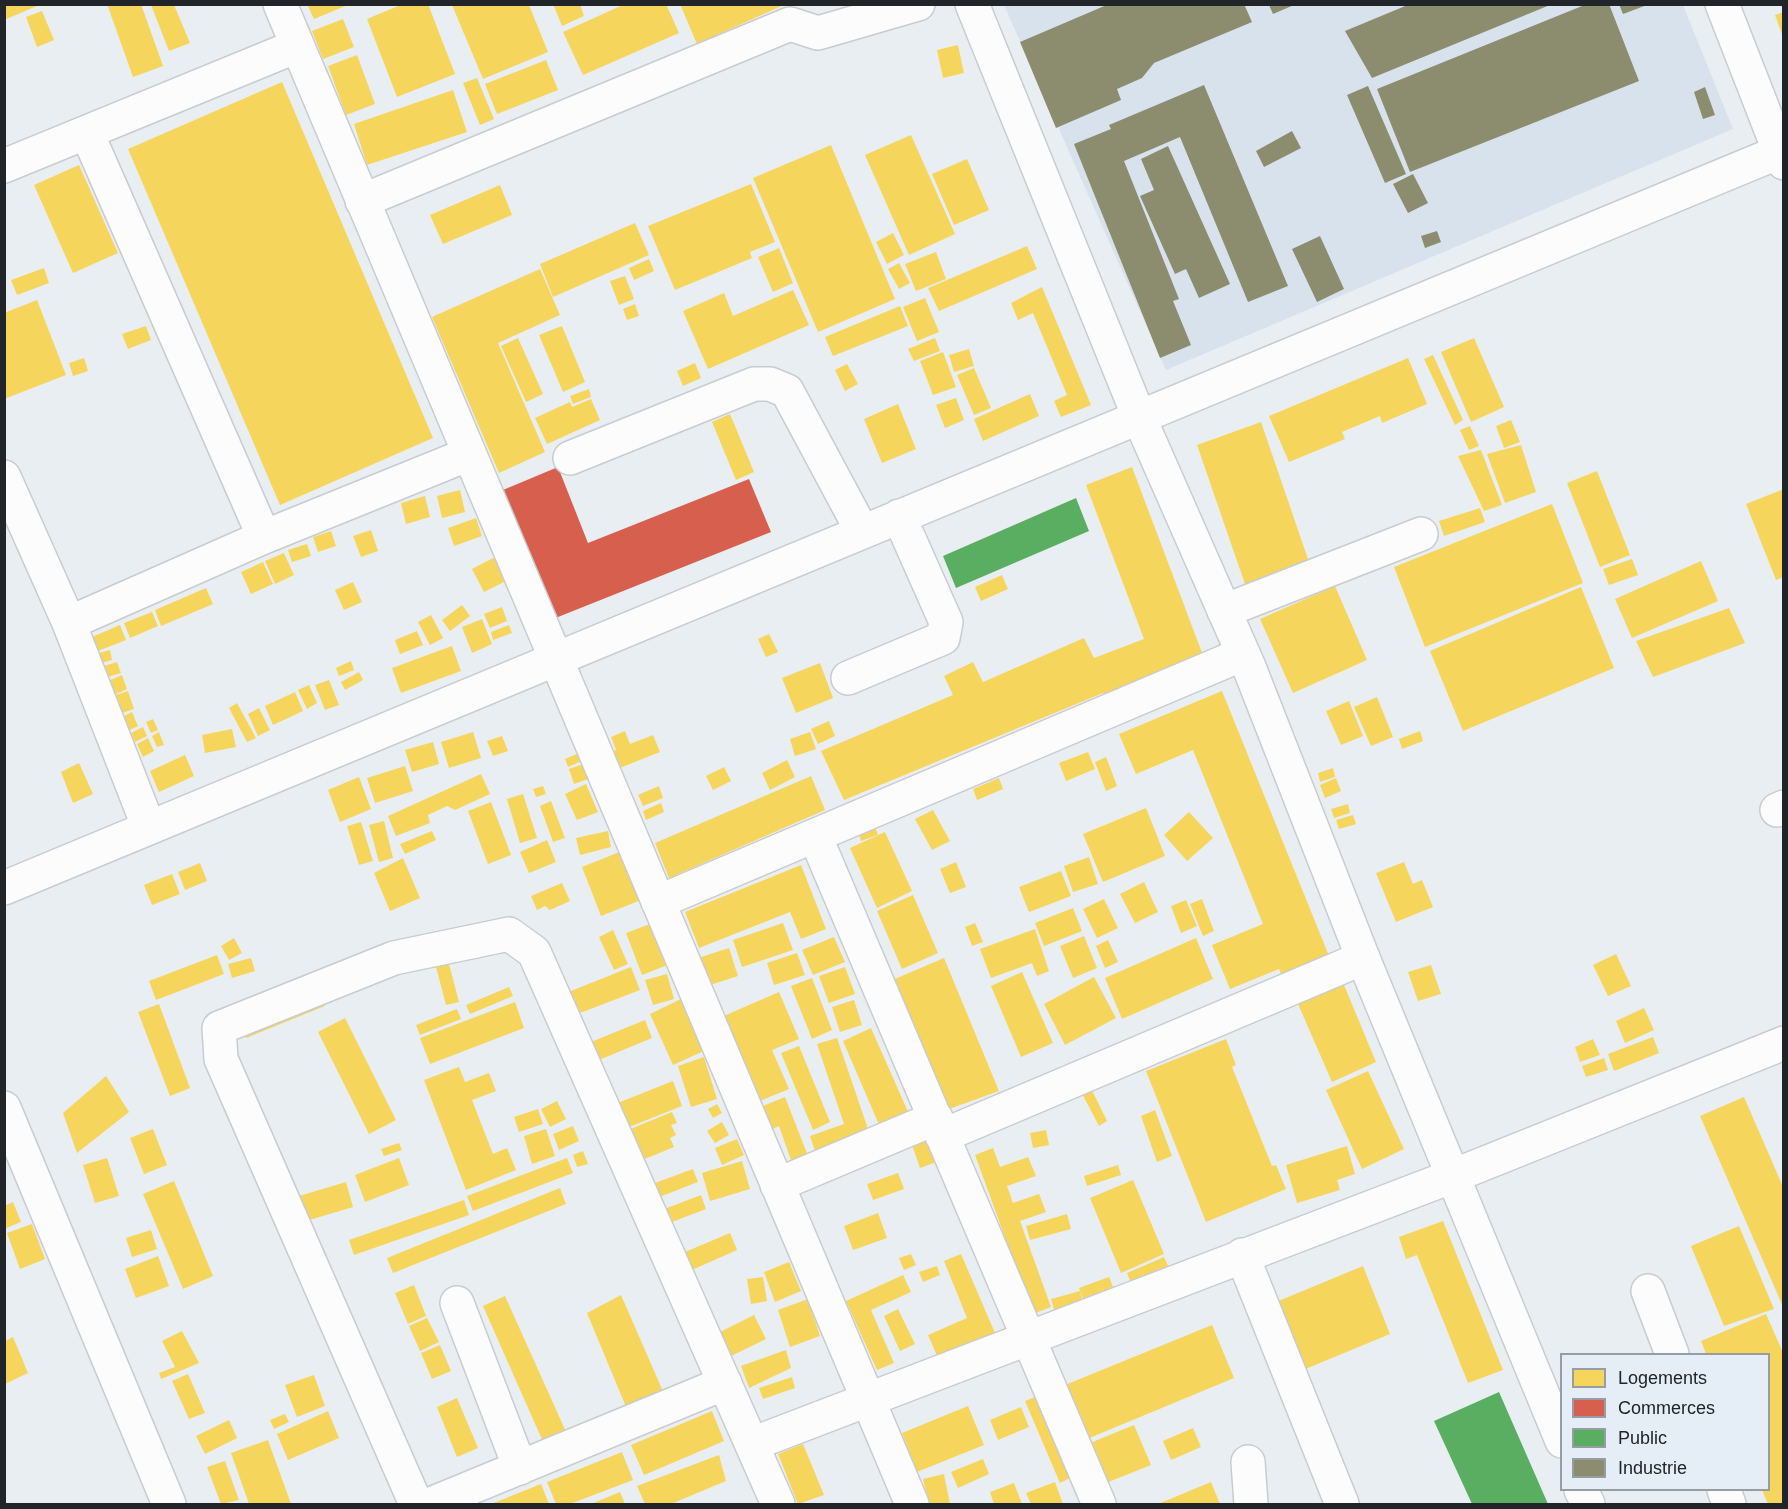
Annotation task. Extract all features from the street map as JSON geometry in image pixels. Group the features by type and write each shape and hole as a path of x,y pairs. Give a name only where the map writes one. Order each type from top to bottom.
{"street":[{"path":"280,4 912,1504"},
{"path":"362,201 790,24 818,33 918,4"},
{"path":"972,4 1139,417 1243,654 1363,958 1560,1436"},
{"path":"4,888 862,531 1782,155 1722,4"},
{"path":"4,166 297,46"},
{"path":"87,133 264,537"},
{"path":"570,458 754,384 770,384 787,391 862,531"},
{"path":"69,622 264,537 469,454"},
{"path":"4,477 69,622 149,828"},
{"path":"848,678 943,638 946,622 899,516"},
{"path":"1224,611 1422,534"},
{"path":"658,902 1243,654"},
{"path":"815,836 1100,1504"},
{"path":"416,1504 220,1059 219,1028 394,958 509,934 534,952 778,1504"},
{"path":"777,1185 939,1127 1363,958"},
{"path":"752,1444 867,1398 1031,1339 1242,1255 1453,1176 1784,1043"},
{"path":"4,1108 164,1503"},
{"path":"1242,1255 1342,1504"},
{"path":"1648,1291 1672,1353"},
{"path":"457,1303 520,1468"},
{"path":"431,1504 725,1383"},
{"path":"1248,1462 1251,1504"}],"shaded area":[{"path":"1004,5 1683,5 1733,129 1166,370"}],"building: Logements":[{"path":"4,4 36,4 37,6 4,20"},
{"path":"107,4 141,4 163,66 133,77"},
{"path":"307,4 348,4 348,5 314,19"},
{"path":"403,4 428,4 455,74 397,97 367,19"},
{"path":"553,4 580,4 584,16 562,26"},
{"path":"625,4 666,4 679,33 583,75 563,32"},
{"path":"680,4 786,4 697,44"},
{"path":"151,5 174,5 190,43 169,51"},
{"path":"452,5 529,5 548,52 483,79"},
{"path":"42,11 54,40 37,47 26,17"},
{"path":"1784,12 1784,37 1783,37 1775,15"},
{"path":"343,19 354,47 323,59 312,31"},
{"path":"958,45 964,73 943,78 937,50"},
{"path":"357,55 375,104 346,115 328,66"},
{"path":"546,60 558,90 497,114 485,84"},
{"path":"477,78 494,119 480,125 463,83"},
{"path":"282,82 433,438 280,505 128,149"},
{"path":"453,90 467,132 367,165 354,124"},
{"path":"911,135 955,234 909,255 865,155"},
{"path":"831,145 895,299 818,332 753,178"},
{"path":"967,159 989,210 954,225 932,174"},
{"path":"79,165 118,253 73,273 34,185"},
{"path":"751,184 775,242 750,252 752,258 675,290 648,226"},
{"path":"500,185 512,215 443,244 430,215"},
{"path":"635,223 649,255 553,297 540,264"},
{"path":"893,233 904,255 887,264 876,242"},
{"path":"1027,246 1037,269 939,311 928,288"},
{"path":"779,248 793,283 773,292 758,257"},
{"path":"936,252 946,279 916,291 905,264"},
{"path":"649,259 654,271 634,280 629,268"},
{"path":"899,263 910,283 899,289 888,269"},
{"path":"44,268 49,283 17,295 11,280"},
{"path":"540,269 560,315 498,343 545,452 499,473 432,317"},
{"path":"625,276 634,299 619,305 610,281"},
{"path":"1042,287 1091,405 1061,417 1054,401 1067,395 1033,313 1018,320 1011,303"},
{"path":"793,290 809,325 708,369 683,311 724,293 733,316"},
{"path":"925,298 939,332 917,341 903,307"},
{"path":"37,300 66,375 4,399 4,313"},
{"path":"635,304 639,316 627,320 623,309"},
{"path":"900,306 908,326 833,356 825,337"},
{"path":"146,326 151,340 128,349 122,334"},
{"path":"562,326 585,382 563,392 539,335"},
{"path":"518,338 543,394 526,402 501,346"},
{"path":"935,338 940,351 914,361 908,349"},
{"path":"1474,338 1504,407 1471,422 1441,352"},
{"path":"969,349 974,366 954,372 949,355"},
{"path":"943,352 956,387 933,395 920,361"},
{"path":"1433,355 1463,420 1455,425 1424,359"},
{"path":"84,358 88,371 73,376 69,363"},
{"path":"1408,358 1427,404 1382,423 1380,416 1342,432 1345,439 1289,462 1269,416"},
{"path":"695,363 701,378 683,386 677,371"},
{"path":"847,364 858,384 845,391 835,370"},
{"path":"974,368 991,408 974,415 957,375"},
{"path":"589,389 591,397 573,404 570,396"},
{"path":"1030,394 1039,416 983,441 974,419"},
{"path":"956,398 964,420 945,428 936,405"},
{"path":"591,399 600,420 547,444 535,418 570,402 572,407"},
{"path":"898,404 916,449 882,463 864,419"},
{"path":"730,414 754,472 736,480 712,422"},
{"path":"1511,420 1520,442 1504,448 1496,426"},
{"path":"1261,422 1310,565 1246,587 1197,445"},
{"path":"1470,426 1479,446 1469,450 1460,430"},
{"path":"1521,445 1536,492 1505,503 1487,454"},
{"path":"1481,450 1502,505 1484,511 1458,456"},
{"path":"1132,467 1204,658 1104,696 1103,693 844,800 821,751 953,695 944,676 973,662 983,682 1084,638 1094,658 1144,639 1086,485"},
{"path":"1597,471 1630,555 1600,567 1567,483"},
{"path":"1784,489 1784,577 1776,580 1746,504"},
{"path":"460,490 465,512 442,518 437,496"},
{"path":"425,496 430,517 406,524 401,503"},
{"path":"1552,504 1583,583 1425,647 1394,567"},
{"path":"1480,508 1485,522 1444,536 1439,521"},
{"path":"476,518 482,536 454,546 448,528"},
{"path":"371,530 378,551 361,557 353,536"},
{"path":"331,531 336,546 318,552 313,537"},
{"path":"307,544 311,556 292,562 288,550"},
{"path":"284,553 294,575 275,584 265,561"},
{"path":"495,557 506,581 484,592 472,569"},
{"path":"1632,559 1638,575 1609,585 1603,569"},
{"path":"1701,561 1718,601 1632,638 1615,599"},
{"path":"263,562 273,584 251,594 241,572"},
{"path":"1002,575 1008,589 981,601 975,587"},
{"path":"353,582 362,602 344,610 335,590"},
{"path":"1335,586 1367,660 1293,693 1260,619"},
{"path":"1581,587 1614,668 1463,731 1430,651"},
{"path":"206,588 213,604 161,626 155,610"},
{"path":"462,605 470,616 450,631 442,620"},
{"path":"502,607 507,621 490,628 484,614"},
{"path":"1729,608 1745,643 1653,677 1636,641"},
{"path":"152,612 158,626 130,638 124,623"},
{"path":"431,615 443,638 430,645 418,622"},
{"path":"482,619 492,644 472,653 462,627"},
{"path":"120,625 126,640 98,651 92,637"},
{"path":"509,625 512,633 493,640 491,632"},
{"path":"417,631 423,645 400,654 395,640"},
{"path":"769,634 778,652 766,657 758,639"},
{"path":"452,646 461,671 401,693 392,668"},
{"path":"110,650 112,660 94,665 91,655"},
{"path":"351,661 354,670 339,676 336,668"},
{"path":"117,662 121,673 108,677 104,666"},
{"path":"820,663 833,698 796,713 782,678"},
{"path":"359,672 363,680 345,690 341,682"},
{"path":"122,675 127,689 114,695 108,681"},
{"path":"329,680 339,705 325,710 315,685"},
{"path":"309,685 317,703 307,709 298,690"},
{"path":"128,691 134,709 122,713 116,695"},
{"path":"1222,691 1329,956 1282,976 1279,969 1230,989 1212,945 1263,924 1193,750 1136,774 1119,734"},
{"path":"295,692 303,711 273,725 265,706"},
{"path":"1377,697 1393,737 1371,746 1354,707"},
{"path":"1349,701 1363,736 1341,745 1326,711"},
{"path":"237,703 256,738 247,742 229,708"},
{"path":"259,708 270,730 258,736 248,714"},
{"path":"132,712 138,726 130,730 124,716"},
{"path":"153,719 158,730 151,733 146,722"},
{"path":"829,721 835,736 818,744 811,729"},
{"path":"143,727 147,736 135,742 131,733"},
{"path":"232,729 236,747 205,753 202,735"},
{"path":"625,731 630,744 653,735 660,752 612,771 605,754 616,750 611,737"},
{"path":"1420,731 1423,741 1402,749 1399,739"},
{"path":"159,732 164,745 157,747 152,736"},
{"path":"473,732 481,758 449,768 441,742"},
{"path":"810,732 816,749 795,756 790,739"},
{"path":"502,736 508,751 493,756 487,741"},
{"path":"148,738 154,751 143,757 137,744"},
{"path":"433,742 439,764 412,772 405,750"},
{"path":"1088,752 1095,769 1066,781 1059,763"},
{"path":"579,753 582,761 568,767 565,759"},
{"path":"185,755 194,776 159,792 150,771"},
{"path":"1106,757 1117,786 1106,791 1095,762"},
{"path":"787,760 795,777 770,790 762,773"},
{"path":"79,763 93,794 73,803 61,772"},
{"path":"583,764 588,779 574,784 569,769"},
{"path":"405,766 413,791 375,803 367,778"},
{"path":"724,767 731,781 713,790 706,776"},
{"path":"1333,768 1335,777 1320,782 1318,773"},
{"path":"481,774 490,794 455,810 447,806 428,815 430,823 396,836 388,816"},
{"path":"811,776 825,810 669,878 655,843"},
{"path":"359,777 371,809 340,822 328,790"},
{"path":"999,778 1003,789 977,800 973,789"},
{"path":"1336,778 1341,791 1325,798 1320,785"},
{"path":"586,784 598,812 577,820 565,794"},
{"path":"543,786 546,794 536,797 533,789"},
{"path":"659,786 663,798 643,806 638,795"},
{"path":"523,794 537,838 520,843 507,799"},
{"path":"551,801 565,838 553,842 540,806"},
{"path":"491,802 511,855 488,864 468,811"},
{"path":"661,803 664,812 646,820 643,811"},
{"path":"1348,804 1350,813 1334,818 1331,809"},
{"path":"1146,808 1165,856 1103,882 1083,834"},
{"path":"933,810 950,841 932,850 915,819"},
{"path":"1189,812 1213,838 1187,861 1164,835"},
{"path":"1353,815 1356,824 1339,829 1336,820"},
{"path":"384,821 393,858 379,862 369,825"},
{"path":"361,822 373,861 359,865 347,826"},
{"path":"875,826 878,835 861,841 858,831"},
{"path":"432,831 436,840 405,854 400,844"},
{"path":"608,831 611,847 580,855 576,838"},
{"path":"885,832 912,891 877,908 850,848"},
{"path":"547,840 556,862 529,873 520,852"},
{"path":"627,849 646,898 601,916 582,867"},
{"path":"1089,857 1098,884 1073,892 1064,866"},
{"path":"403,858 420,898 390,911 374,873"},
{"path":"956,862 966,887 950,893 940,869"},
{"path":"1404,862 1413,884 1422,880 1433,907 1396,922 1376,873"},
{"path":"200,863 207,881 185,890 178,872"},
{"path":"801,865 826,929 801,939 790,912 699,948 685,912"},
{"path":"1061,871 1071,896 1029,912 1019,887"},
{"path":"172,874 180,894 152,905 144,885"},
{"path":"1144,882 1158,912 1135,923 1120,894"},
{"path":"562,883 570,901 550,910 545,906 537,910 531,896"},
{"path":"913,895 938,953 902,969 877,911"},
{"path":"1104,899 1118,928 1097,938 1083,909"},
{"path":"1202,899 1214,931 1203,936 1190,904"},
{"path":"1186,900 1197,926 1181,933 1171,906"},
{"path":"1073,908 1082,931 1044,946 1035,923"},
{"path":"653,923 670,964 642,975 626,933"},
{"path":"783,923 793,950 742,967 733,940"},
{"path":"975,923 983,942 972,946 965,927"},
{"path":"1035,929 1049,971 1037,976 1032,963 991,978 980,949"},
{"path":"613,930 628,964 614,970 599,937"},
{"path":"1084,936 1097,968 1073,978 1060,946"},
{"path":"834,937 845,962 813,975 802,950"},
{"path":"234,938 242,953 229,960 221,946"},
{"path":"1196,938 1213,979 1122,1019 1105,978"},
{"path":"1108,940 1118,962 1105,968 1096,946"},
{"path":"729,948 738,976 704,987 695,959"},
{"path":"797,953 805,975 774,985 767,963"},
{"path":"1616,954 1631,986 1608,996 1593,965"},
{"path":"217,955 224,974 156,1000 149,981"},
{"path":"251,958 255,971 232,978 228,964"},
{"path":"944,958 999,1091 949,1109 890,981"},
{"path":"449,964 459,1002 446,1005 436,967"},
{"path":"1431,965 1441,994 1418,1001 1408,972"},
{"path":"631,967 640,990 575,1015 566,993"},
{"path":"845,967 855,994 829,1003 819,976"},
{"path":"1022,972 1053,1043 1021,1057 991,986"},
{"path":"667,974 674,999 653,1005 645,980"},
{"path":"1094,977 1116,1018 1065,1045 1044,1004"},
{"path":"812,978 832,1030 812,1039 791,986"},
{"path":"1344,985 1376,1062 1332,1082 1298,1004"},
{"path":"509,987 513,996 470,1014 466,1005"},
{"path":"779,992 799,1039 772,1050 789,1089 755,1103 719,1018"},
{"path":"321,996 325,1006 246,1038 241,1028"},
{"path":"683,998 706,1050 673,1065 650,1014"},
{"path":"854,1000 862,1025 840,1032 832,1007"},
{"path":"515,1002 524,1028 430,1064 420,1038"},
{"path":"159,1004 190,1088 170,1096 138,1012"},
{"path":"1644,1008 1654,1030 1625,1043 1616,1021"},
{"path":"457,1009 461,1019 420,1035 416,1025"},
{"path":"345,1018 396,1120 369,1134 318,1032"},
{"path":"645,1020 652,1038 599,1060 591,1042"},
{"path":"871,1028 909,1114 880,1127 843,1041"},
{"path":"1653,1037 1659,1053 1614,1071 1608,1054"},
{"path":"837,1038 870,1135 816,1154 810,1136 844,1124 817,1044"},
{"path":"1226,1039 1236,1065 1232,1067 1272,1166 1276,1165 1286,1189 1206,1222 1146,1071"},
{"path":"1593,1039 1600,1055 1580,1062 1575,1047"},
{"path":"799,1046 830,1122 813,1130 781,1053"},
{"path":"704,1057 717,1099 691,1107 678,1066"},
{"path":"1604,1058 1608,1070 1586,1077 1582,1066"},
{"path":"459,1067 465,1082 489,1073 496,1091 472,1100 493,1154 507,1148 516,1170 466,1190 424,1080"},
{"path":"1368,1071 1404,1149 1362,1169 1326,1090"},
{"path":"106,1076 129,1112 77,1153 63,1113"},
{"path":"1086,1078 1107,1121 1099,1126 1076,1082"},
{"path":"673,1081 682,1106 624,1129 615,1104"},
{"path":"785,1097 808,1156 792,1163 779,1126 767,1131 758,1108"},
{"path":"1744,1097 1784,1189 1784,1309 1700,1116"},
{"path":"557,1101 566,1119 550,1127 541,1109"},
{"path":"717,1104 722,1113 713,1118 708,1109"},
{"path":"538,1109 543,1124 519,1132 514,1117"},
{"path":"1155,1110 1172,1156 1157,1162 1141,1116"},
{"path":"672,1112 677,1123 671,1125 676,1135 670,1138 674,1147 635,1163 623,1132"},
{"path":"722,1122 729,1135 715,1143 707,1131"},
{"path":"573,1126 579,1141 559,1150 553,1134"},
{"path":"153,1129 167,1165 144,1174 130,1138"},
{"path":"546,1129 555,1156 532,1164 524,1136"},
{"path":"1046,1130 1049,1145 1033,1148 1030,1133"},
{"path":"930,1135 939,1161 920,1168 911,1142"},
{"path":"737,1139 744,1155 722,1165 715,1148"},
{"path":"399,1143 402,1150 384,1156 381,1149"},
{"path":"1347,1146 1355,1174 1337,1180 1340,1190 1297,1203 1286,1165"},
{"path":"993,1148 1000,1167 1028,1157 1036,1176 1007,1186 1013,1203 1039,1194 1046,1212 1020,1221 1051,1307 1033,1314 975,1155"},
{"path":"583,1151 588,1164 577,1167 573,1155"},
{"path":"107,1158 119,1196 95,1203 83,1165"},
{"path":"399,1158 409,1185 365,1202 355,1175"},
{"path":"567,1158 573,1173 473,1211 467,1196"},
{"path":"742,1161 750,1189 710,1201 702,1173"},
{"path":"1118,1165 1121,1175 1087,1186 1084,1176"},
{"path":"693,1169 698,1182 649,1201 644,1187"},
{"path":"898,1173 904,1189 873,1200 867,1184"},
{"path":"1133,1180 1164,1254 1121,1273 1090,1198"},
{"path":"174,1181 213,1276 183,1289 143,1194"},
{"path":"346,1182 353,1207 306,1221 299,1196"},
{"path":"560,1188 566,1204 393,1273 387,1258"},
{"path":"701,1195 706,1209 659,1227 654,1213"},
{"path":"464,1200 469,1215 354,1255 349,1240"},
{"path":"13,1202 21,1222 4,1229 4,1206"},
{"path":"878,1213 887,1238 853,1250 844,1226"},
{"path":"1067,1214 1071,1229 1030,1240 1026,1226"},
{"path":"1443,1221 1503,1370 1468,1383 1417,1255 1406,1259 1399,1237"},
{"path":"32,1224 45,1259 20,1269 7,1233"},
{"path":"1739,1226 1774,1309 1724,1326 1691,1246"},
{"path":"151,1230 157,1249 132,1257 126,1238"},
{"path":"730,1233 737,1250 685,1273 678,1255"},
{"path":"911,1254 916,1265 904,1270 899,1258"},
{"path":"961,1254 995,1333 938,1358 928,1335 967,1318 944,1261"},
{"path":"158,1256 169,1286 136,1298 125,1269"},
{"path":"1164,1257 1170,1270 1132,1286 1127,1273"},
{"path":"789,1262 801,1291 775,1302 764,1272"},
{"path":"937,1266 940,1275 923,1282 919,1272"},
{"path":"1363,1266 1390,1334 1303,1370 1276,1302"},
{"path":"903,1275 911,1292 871,1310 894,1363 877,1370 846,1301"},
{"path":"763,1277 767,1301 751,1304 747,1279"},
{"path":"1109,1277 1117,1297 1087,1309 1079,1288"},
{"path":"414,1285 426,1316 408,1324 395,1293"},
{"path":"1080,1291 1086,1312 1057,1320 1051,1299"},
{"path":"621,1295 665,1396 629,1414 587,1313"},
{"path":"505,1296 567,1434 544,1444 483,1306"},
{"path":"808,1299 820,1336 790,1347 778,1310"},
{"path":"898,1309 915,1344 900,1351 884,1316"},
{"path":"1766,1314 1784,1355 1784,1504 1768,1504 1762,1491 1770,1491 1770,1353 1706,1353 1701,1341"},
{"path":"754,1315 766,1339 725,1359 714,1335"},
{"path":"427,1318 439,1342 420,1351 409,1326"},
{"path":"1212,1325 1234,1378 1087,1439 1065,1385"},
{"path":"182,1331 199,1363 161,1379 159,1373 175,1367 162,1341"},
{"path":"13,1337 28,1373 5,1384 5,1341"},
{"path":"440,1345 451,1371 432,1379 421,1353"},
{"path":"786,1350 791,1368 749,1388 741,1366"},
{"path":"188,1374 205,1413 189,1419 172,1381"},
{"path":"314,1375 325,1406 297,1417 285,1385"},
{"path":"792,1377 795,1388 763,1399 759,1388"},
{"path":"1037,1396 1072,1477 1060,1483 1025,1401"},
{"path":"457,1398 478,1448 457,1457 437,1407"},
{"path":"968,1406 984,1445 917,1472 902,1433"},
{"path":"1021,1407 1029,1427 998,1440 990,1420"},
{"path":"328,1411 339,1438 288,1460 277,1434"},
{"path":"712,1411 724,1441 644,1475 631,1445"},
{"path":"285,1414 289,1422 274,1429 270,1420"},
{"path":"229,1420 237,1438 205,1454 196,1436"},
{"path":"1134,1425 1151,1465 1106,1483 1090,1443"},
{"path":"1193,1428 1201,1447 1171,1460 1163,1441"},
{"path":"268,1440 291,1504 249,1504 231,1453"},
{"path":"803,1444 824,1495 798,1504 778,1454"},
{"path":"622,1452 633,1480 570,1504 556,1504 547,1482"},
{"path":"719,1455 726,1481 671,1504 645,1504 637,1486"},
{"path":"983,1459 989,1474 958,1488 951,1472"},
{"path":"225,1461 239,1500 221,1504 207,1467"},
{"path":"944,1474 950,1504 929,1504 923,1479"},
{"path":"1055,1482 1063,1504 1031,1504 1026,1493"},
{"path":"1211,1482 1220,1504 1158,1504"},
{"path":"1014,1483 1022,1504 994,1504 990,1492"},
{"path":"541,1484 549,1504 491,1504"},
{"path":"620,1492 625,1504 591,1504"}],"building: Commerces":[{"path":"558,467 588,543 749,479 771,532 553,619 503,490"}],"building: Public":[{"path":"1076,498 1089,531 956,588 943,556"},
{"path":"1499,1392 1548,1504 1472,1504 1434,1421"}],"building: Industrie":[{"path":"1109,4 1244,4 1252,22 1154,63 1142,78 1117,89 1121,100 1056,128 1020,42"},
{"path":"1410,4 1550,5 1372,78 1345,31"},
{"path":"1587,4 1609,4 1639,81 1410,172 1377,89"},
{"path":"1619,4 1647,4 1647,5 1623,14"},
{"path":"1269,5 1294,5 1273,14"},
{"path":"1204,85 1288,286 1248,302 1180,137 1124,161 1179,299 1173,301 1191,345 1160,358 1074,144 1111,129 1109,125"},
{"path":"1368,86 1406,174 1385,183 1347,95"},
{"path":"1705,87 1715,115 1703,119 1694,92"},
{"path":"1292,131 1301,148 1264,167 1256,151"},
{"path":"1168,146 1230,284 1199,298 1186,269 1175,274 1140,196 1154,190 1141,159"},
{"path":"1413,174 1428,203 1408,213 1393,184"},
{"path":"1437,231 1441,242 1425,248 1421,236"},
{"path":"1320,236 1344,289 1317,302 1292,249"}]}
